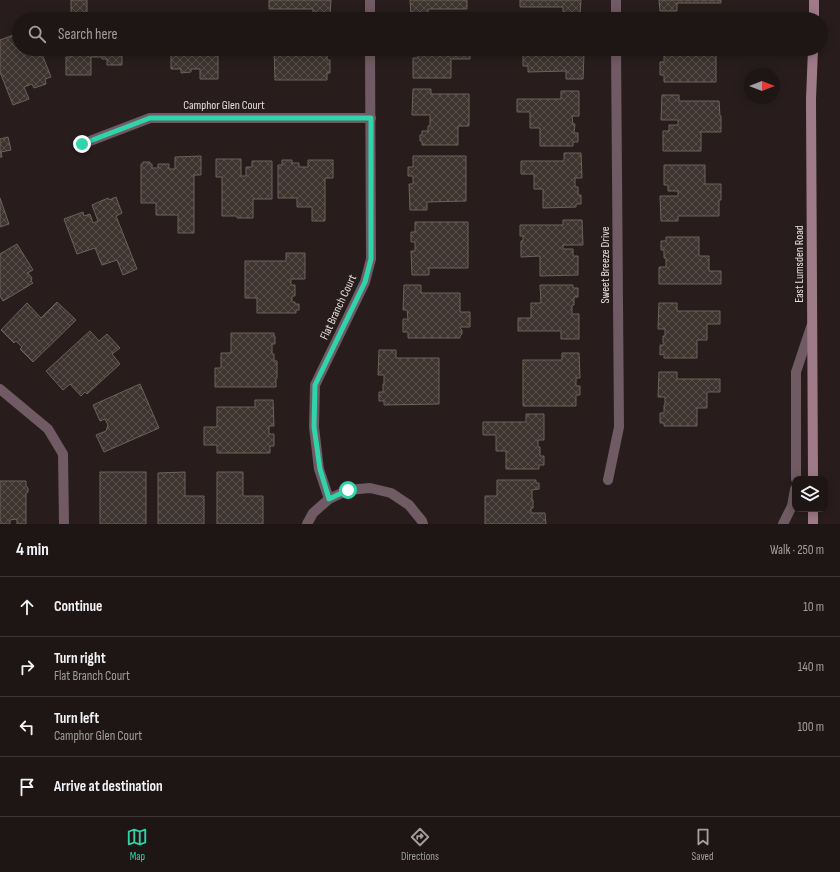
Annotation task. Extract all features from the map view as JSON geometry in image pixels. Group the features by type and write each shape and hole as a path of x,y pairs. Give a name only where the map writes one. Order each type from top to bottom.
{"street":[{"path":"370,0 370,12"},
{"path":"616,0 616,12"},
{"path":"814,0 814,12"},
{"name":"Flat Branch Court","path":"329,499 320,469 314,427 315,385 365,282 371,259 370,56"},
{"name":"Sweet Breeze Drive","path":"608,480 619,427 616,56"},
{"name":"East Lumsden Road","path":"813,56 811,99 813,476"},
{"name":"Camphor Glen Court","path":"82,144 150,118 371,118"},
{"path":"796,476 796,372 812,325"},
{"path":"0,389 48,429 63,454 64,524"},
{"path":"307,524 313,513 329,499 348,490 370,488 391,493 409,505 423,524"},
{"path":"783,524 792,506"},
{"path":"813,512 813,524"}],"building":[{"path":"71,0 87,0 87,12 71,12"},
{"path":"269,0 331,0 330,12 313,12 313,9 269,9"},
{"path":"410,0 467,0 467,9 428,9 428,12 411,12"},
{"path":"520,0 581,0 580,12 563,12 563,7 520,7"},
{"path":"659,0 721,0 721,3 677,3 677,11 660,11"},
{"path":"12,36 12,56 43,56 51,77 45,79 46,84 34,88 32,84 24,87 29,99 13,105 0,72 0,40"},
{"path":"122,56 122,65 107,65 107,59 102,59 102,57 91,57 91,75 66,75 66,57"},
{"path":"171,56 218,56 218,79 200,79 200,69 191,69 191,72 181,73 181,69 171,69"},
{"path":"274,56 327,56 327,60 330,60 330,73 327,73 327,80 275,80"},
{"path":"418,56 470,56 470,59 451,59 451,78 413,78 413,58 418,58"},
{"path":"523,56 584,56 583,79 566,79 566,71 528,72 528,66 523,66"},
{"path":"664,56 716,56 716,82 664,82 664,75 660,75 660,62 664,62"},
{"path":"413,89 431,89 431,94 469,94 469,126 458,126 458,145 422,145 420,135 422,135 422,131 428,131 428,126 430,126 430,115 412,115"},
{"path":"561,91 579,91 579,116 572,116 573,124 575,124 574,133 578,133 578,142 573,142 573,146 540,146 540,128 530,128 530,112 517,112 517,99 561,99"},
{"path":"662,95 679,95 679,101 719,101 721,132 701,132 701,151 663,151 663,131 669,131 669,125 678,125 678,120 661,120"},
{"path":"8,137 11,150 1,152 2,157 0,157 0,139"},
{"path":"564,153 581,153 582,178 575,178 575,187 578,187 578,195 581,195 581,204 576,204 576,207 543,208 543,189 534,189 534,174 521,174 521,161 564,161"},
{"path":"201,156 201,175 194,175 194,233 178,233 178,215 156,215 156,203 141,203 141,164 143,164 143,162 150,162 150,164 152,164 152,168 158,168 158,164 169,164 169,169 175,169 175,157"},
{"path":"413,156 466,156 466,201 427,202 427,210 410,210 409,184 413,184 413,176 408,176 408,167 413,167"},
{"path":"216,159 241,159 241,176 246,176 246,167 252,167 252,161 272,161 272,199 253,199 253,218 222,216 222,177 216,177"},
{"path":"282,160 292,160 292,163 299,163 299,167 308,167 308,160 333,160 333,178 325,178 325,221 312,221 312,207 297,207 297,198 278,198 278,165 282,165"},
{"path":"664,165 705,165 705,184 721,184 719,216 678,216 678,221 661,221 660,196 678,196 678,191 668,191 668,185 664,185"},
{"path":"116,197 122,213 116,216 137,269 123,275 117,260 102,265 95,248 77,254 64,219 83,212 84,216 90,214 93,223 98,221 92,205 108,198 109,200"},
{"path":"0,198 9,224 0,227"},
{"path":"563,220 582,220 583,245 563,245 563,249 573,249 573,256 578,256 578,275 540,276 540,256 521,257 521,241 523,241 523,236 520,236 520,225 563,225"},
{"path":"415,222 468,222 468,268 429,268 429,275 412,275 411,251 415,251 415,242 411,242 411,232 415,232"},
{"path":"666,237 699,237 699,256 709,256 709,271 721,271 721,284 659,284 659,267 666,267 664,250 661,250 661,241 666,241"},
{"path":"17,244 33,270 27,273 32,278 31,281 33,283 3,301 0,296 0,254"},
{"path":"286,253 305,253 305,279 291,279 291,285 295,285 295,296 292,296 292,302 299,304 299,310 296,310 296,313 257,313 257,298 245,298 245,261 286,261"},
{"path":"404,285 421,285 421,293 460,293 460,312 470,312 470,327 460,327 462,334 460,338 408,338 408,332 403,332 403,319 408,319 407,310 403,310"},
{"path":"540,285 573,285 573,288 578,288 578,297 574,297 574,305 572,305 572,314 579,314 579,339 561,339 561,331 518,331 518,318 531,318 531,303 541,303"},
{"path":"57,302 76,320 33,362 20,349 22,347 16,341 14,343 1,330 27,303 41,318"},
{"path":"659,303 677,303 677,311 720,311 720,324 707,324 707,340 697,340 697,358 664,358 664,354 660,355 660,345 664,345 663,336 665,336 665,329 658,329"},
{"path":"90,331 99,341 107,334 120,348 112,354 120,364 87,394 85,392 81,396 70,384 63,390 46,371"},
{"path":"231,333 274,333 275,344 272,344 272,354 274,354 274,361 277,361 276,387 215,387 215,368 221,368 221,353 231,353"},
{"path":"379,350 396,350 396,358 439,358 439,404 384,405 384,401 379,401 379,392 383,392 384,375 378,375"},
{"path":"562,353 579,353 580,378 576,378 576,386 580,386 580,395 576,395 576,406 523,406 523,360 562,360"},
{"path":"659,372 677,372 677,379 720,379 720,392 707,392 707,408 697,408 697,426 664,426 664,423 660,423 660,413 664,413 665,397 658,397"},
{"path":"140,384 159,428 104,452 96,435 106,431 108,425 105,419 100,421 93,405"},
{"path":"255,400 273,400 274,426 269,426 269,434 274,434 274,446 270,446 270,453 217,453 217,445 204,445 204,427 217,427 217,407 255,407"},
{"path":"526,414 544,414 544,440 538,440 538,447 540,447 540,456 544,456 544,465 539,465 539,469 506,469 506,451 496,451 496,435 483,435 483,422 526,422"},
{"path":"100,472 146,472 146,524 100,524"},
{"path":"185,472 185,496 204,496 204,524 158,524 158,473"},
{"path":"217,472 243,472 243,496 263,496 263,524 217,524"},
{"path":"497,480 536,480 536,483 539,483 539,489 532,490 533,508 531,508 531,513 545,513 546,524 485,524 485,496 497,496"},
{"path":"0,481 26,481 28,492 26,493 26,524 17,524 17,519 10,520 10,524 0,524"}],"route":[{"path":"82,144 150,118 371,118 371,259 365,282 315,385 314,427 320,469 329,499 348,490"}]}
